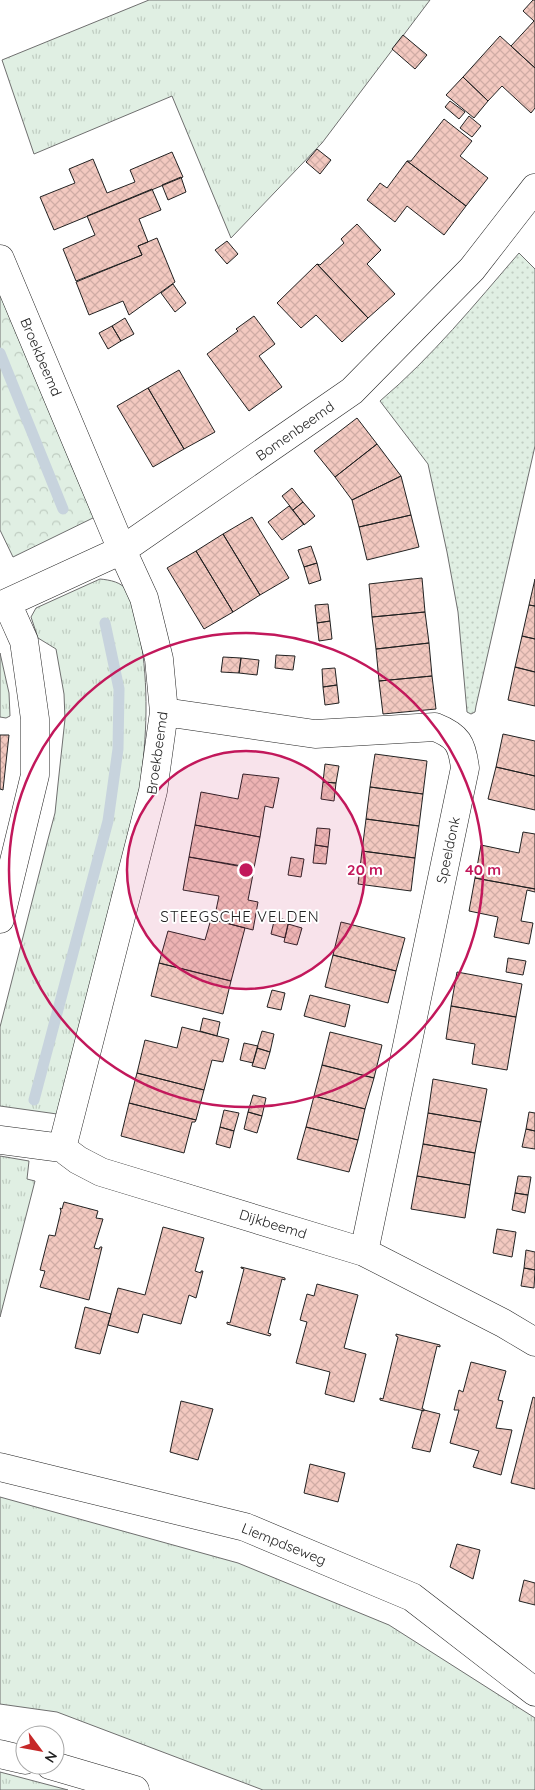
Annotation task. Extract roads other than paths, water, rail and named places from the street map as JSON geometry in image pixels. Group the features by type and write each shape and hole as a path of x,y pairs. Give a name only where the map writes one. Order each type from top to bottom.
{"main road":[{"name":"Bomenbeemd","path":"4,605 122,550 352,391 472,269 535,188"},
{"name":"Broekbeemd","path":"0,259 144,598 159,659 164,712 153,791 62,1148"},
{"path":"0,919 34,775 35,719 24,641 4,605"},
{"name":"Speeldonk","path":"164,712 315,734 435,727 449,733 460,743 465,768 364,1252"},
{"name":"Dijkbeemd","path":"0,1140 62,1148 78,1160 101,1172 364,1252 503,1323 535,1342"},
{"name":"Liempdseweg","path":"0,1467 245,1527 403,1593 412,1597 535,1692"},
{"path":"0,1754 15,1758"},
{"path":"65,1769 135,1790"}],"waterway":[{"path":"0,353 63,509"},
{"path":"34,1100 108,821 118,749 119,689 105,623"}],"district":[{"name":"STEEGSCHE VELDEN","path":"240,916"}]}
